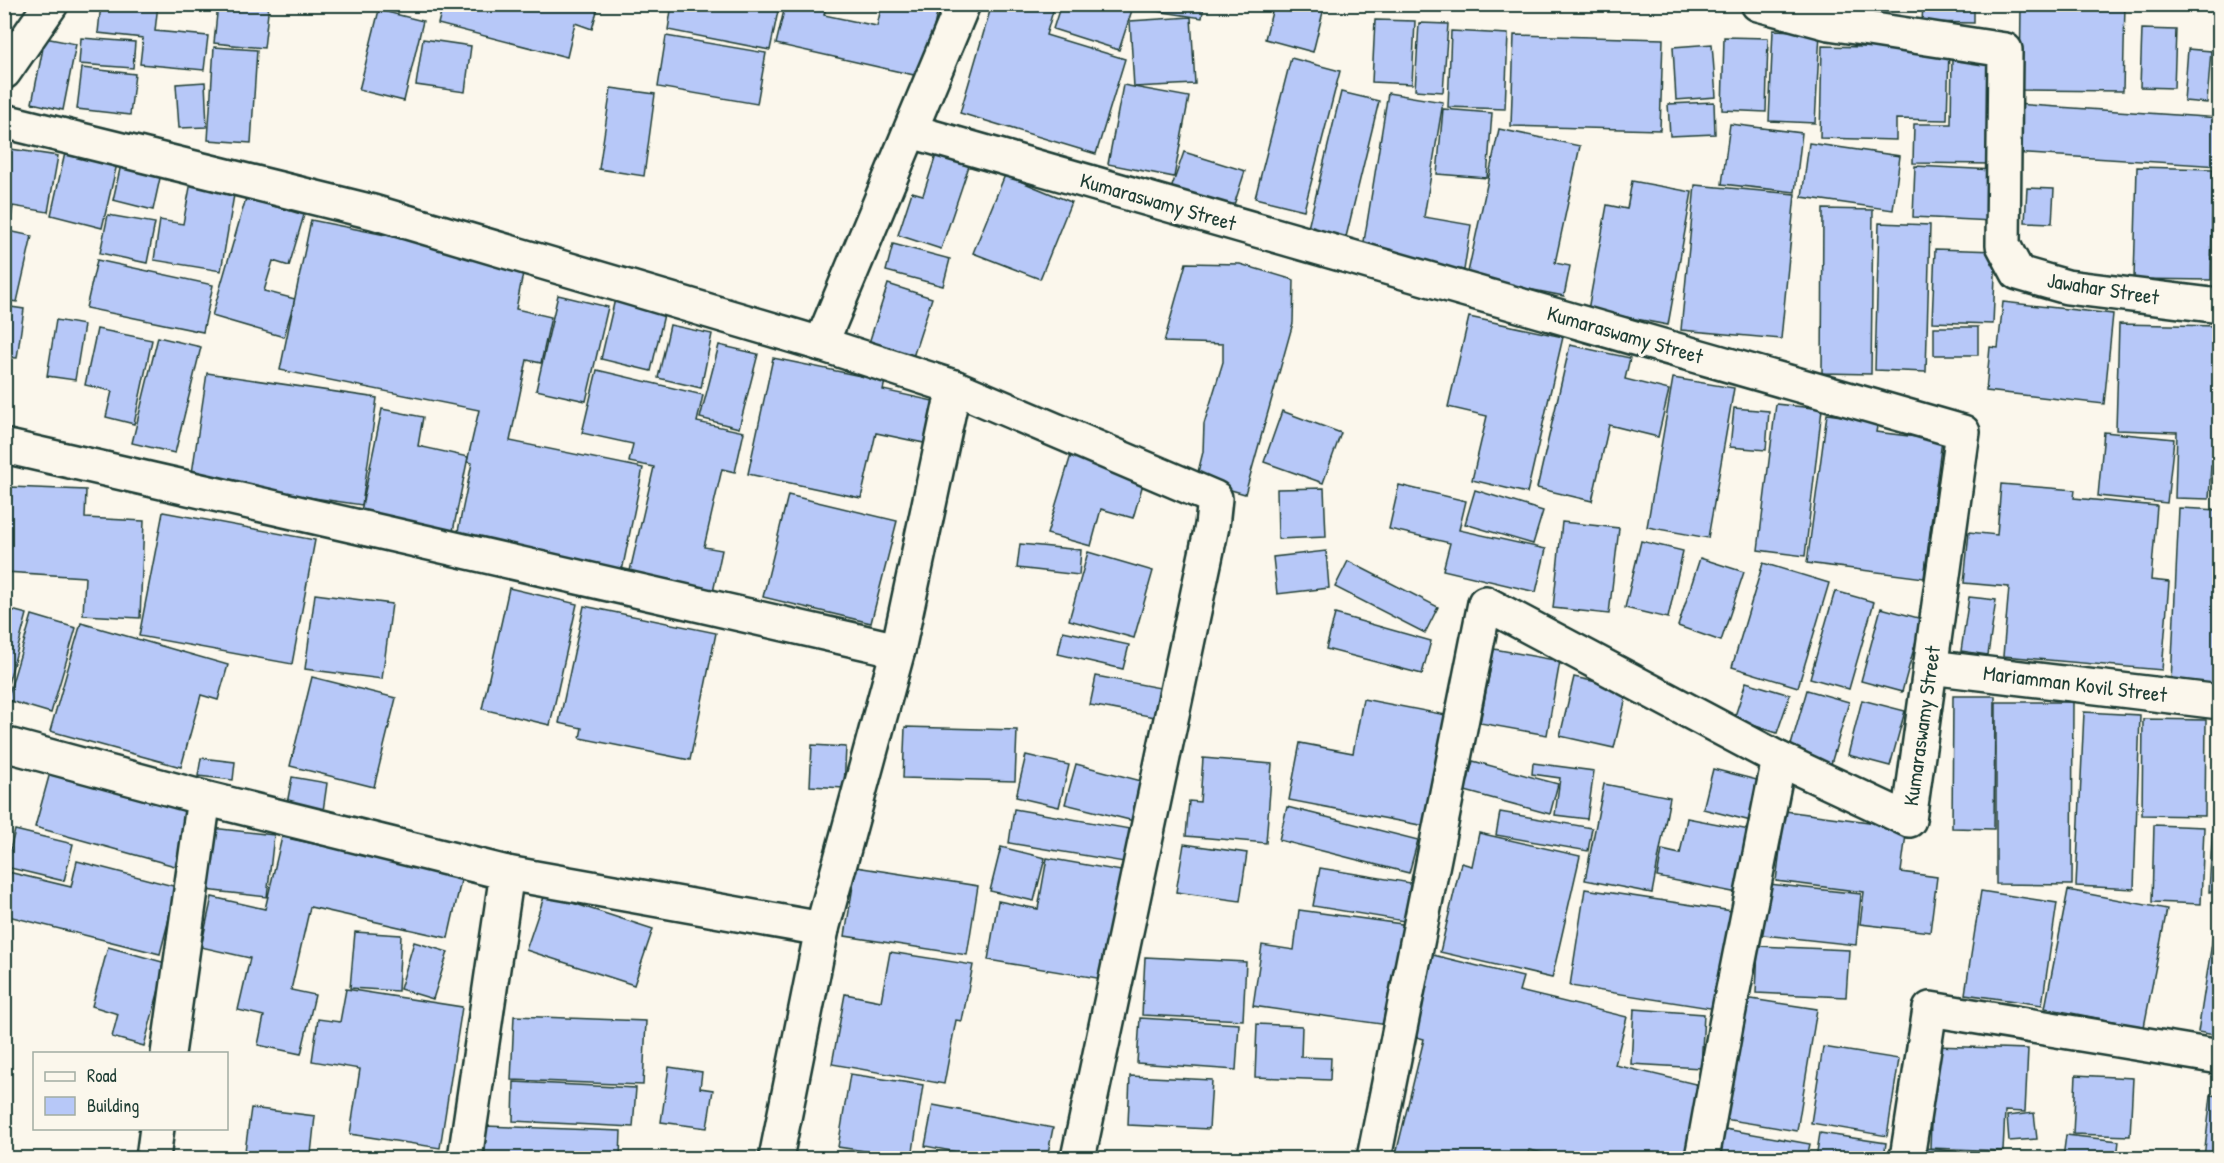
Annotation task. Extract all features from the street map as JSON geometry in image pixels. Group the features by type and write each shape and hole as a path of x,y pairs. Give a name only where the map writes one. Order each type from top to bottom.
{"street":[{"path":"4,72 51,4"},
{"path":"821,344 963,4"},
{"path":"1758,4 1829,14"},
{"name":"Jawahar Street","path":"1829,14 2005,50 2003,245 2018,273 2067,287 2220,306"},
{"path":"4,121 373,212 821,344 954,387 1215,498 1212,526 1078,1158"},
{"name":"Kumaraswamy Street","path":"911,131 1963,432 1909,820 1779,759"},
{"path":"776,1158 822,929 898,650 954,387"},
{"path":"4,447 898,650"},
{"path":"1374,1158 1485,603 1779,759 1702,1158"},
{"name":"Mariamman Kovil Street","path":"1930,666 2220,702"},
{"path":"4,744 204,798 507,873 822,929"},
{"path":"168,1052 204,798"},
{"path":"465,1158 507,873"},
{"path":"1906,1158 1930,1009 2220,1057"},
{"path":"153,1158 157,1130"}],"building":[{"path":"101,4 158,4 155,31 208,36 204,70 140,64 143,38 98,33"},
{"path":"218,4 269,4 264,48 214,43"},
{"path":"443,4 599,4 592,29 575,23 567,57 438,24"},
{"path":"672,4 742,4 778,11 770,50 668,30"},
{"path":"777,4 827,4 824,15 877,26 882,4 939,4 923,77 776,44 785,6"},
{"path":"992,4 1055,4 1046,35 1125,59 1096,154 960,113"},
{"path":"1061,4 1134,4 1119,50 1053,29"},
{"path":"1151,4 1204,4 1202,18 1150,10"},
{"path":"1274,4 1325,4 1313,52 1265,39"},
{"path":"1923,4 1974,4 1974,23 1922,22"},
{"path":"2021,4 2125,4 2123,91 2020,90"},
{"path":"2196,4 2220,4 2220,12 2196,11"},
{"path":"379,10 423,21 404,101 359,90"},
{"path":"1191,17 1195,84 1134,87 1130,21"},
{"path":"1375,20 1415,21 1412,84 1372,82"},
{"path":"1419,23 1448,24 1443,92 1415,90"},
{"path":"2142,29 2176,30 2174,88 2140,87"},
{"path":"1773,30 1820,32 1815,123 1769,121"},
{"path":"1451,31 1508,34 1505,109 1448,107"},
{"path":"1514,35 1663,39 1660,130 1511,126"},
{"path":"666,36 766,53 757,104 658,87"},
{"path":"1724,37 1768,38 1766,112 1722,110"},
{"path":"45,38 76,44 63,110 32,103"},
{"path":"81,38 135,42 133,68 79,64"},
{"path":"423,39 471,46 465,92 416,85"},
{"path":"1712,44 1716,97 1676,100 1673,47"},
{"path":"1822,46 1949,49 1947,120 1896,119 1896,140 1820,138"},
{"path":"214,47 257,50 251,143 208,140"},
{"path":"2188,49 2211,51 2207,103 2184,101"},
{"path":"1291,58 1340,71 1304,210 1255,198"},
{"path":"1952,58 1993,59 1992,164 1913,163 1914,124 1951,124"},
{"path":"82,68 135,74 130,115 77,109"},
{"path":"205,82 207,127 179,128 176,84"},
{"path":"1123,85 1189,97 1174,177 1108,164"},
{"path":"611,88 655,94 644,176 599,169"},
{"path":"1341,92 1379,101 1346,237 1308,228"},
{"path":"1388,93 1443,102 1424,217 1471,225 1464,270 1362,254"},
{"path":"1714,102 1715,134 1670,136 1668,104"},
{"path":"2015,104 2220,118 2220,166 2012,153"},
{"path":"1443,109 1492,113 1487,178 1437,174"},
{"path":"1730,124 1802,133 1795,192 1722,184"},
{"path":"1499,129 1580,146 1555,263 1570,266 1564,296 1467,277"},
{"path":"1809,143 1900,156 1893,210 1802,197"},
{"path":"4,148 58,156 48,212 13,206 10,225 4,224"},
{"path":"938,149 971,160 941,249 898,235 912,192 923,195"},
{"path":"1184,152 1245,171 1233,208 1171,189"},
{"path":"65,153 117,164 102,228 51,215"},
{"path":"122,160 162,169 153,210 113,200"},
{"path":"1915,166 1995,170 1993,221 1913,217"},
{"path":"2137,167 2213,169 2211,280 2134,279"},
{"path":"1005,175 1071,202 1040,279 973,253"},
{"path":"1632,181 1692,192 1668,325 1588,310 1607,205 1627,209"},
{"path":"191,182 235,189 221,271 154,260 160,220 183,224"},
{"path":"1695,185 1795,194 1781,339 1681,330"},
{"path":"2027,188 2054,189 2052,223 2025,222"},
{"path":"246,198 304,215 289,266 273,261 264,291 295,299 284,337 212,316"},
{"path":"1823,209 1873,210 1871,374 1822,373"},
{"path":"2220,212 2220,260 2216,260"},
{"path":"108,215 155,223 147,263 100,253"},
{"path":"311,220 525,263 516,309 551,317 541,363 527,360 510,441 643,468 621,576 457,536 472,463 467,462 479,410 280,370"},
{"path":"1879,223 1930,225 1926,372 1875,370"},
{"path":"4,230 32,236 17,302 4,300"},
{"path":"893,244 950,259 943,286 886,271"},
{"path":"1935,249 1996,251 1993,324 1932,322"},
{"path":"97,260 213,285 203,332 86,308"},
{"path":"1186,263 1240,264 1294,280 1293,323 1245,494 1196,480 1203,452 1204,424 1223,362 1223,344 1164,342"},
{"path":"888,284 932,298 912,360 868,346"},
{"path":"558,295 608,307 586,401 536,390"},
{"path":"615,299 665,310 651,371 601,359"},
{"path":"2003,302 2113,314 2104,404 1986,391 1990,347 1998,348"},
{"path":"4,306 24,309 17,358 4,357"},
{"path":"1469,317 1563,337 1527,493 1472,480 1487,416 1448,407"},
{"path":"56,320 84,325 75,380 47,376"},
{"path":"2119,324 2220,326 2220,465 2211,465 2209,499 2175,498 2177,432 2116,430"},
{"path":"670,325 712,334 701,388 658,378"},
{"path":"1934,327 1978,327 1978,355 1934,355"},
{"path":"97,329 152,340 134,424 106,417 112,391 85,385"},
{"path":"158,337 201,347 175,453 132,443"},
{"path":"719,345 758,354 739,428 700,418"},
{"path":"1570,345 1630,358 1625,379 1669,390 1658,437 1609,425 1592,501 1537,488"},
{"path":"773,358 885,381 883,390 933,401 924,443 876,433 861,498 748,474"},
{"path":"597,370 703,395 697,422 744,432 735,472 722,469 704,547 722,550 712,597 686,591 688,584 630,571 654,467 629,462 633,444 582,433"},
{"path":"207,373 377,398 362,505 191,480"},
{"path":"1673,378 1734,388 1708,538 1647,527"},
{"path":"1776,404 1822,409 1805,556 1758,550"},
{"path":"1734,408 1769,411 1766,450 1730,447"},
{"path":"382,409 423,417 418,446 468,457 452,536 360,516"},
{"path":"1282,411 1341,433 1323,483 1264,462"},
{"path":"1827,414 1878,421 1876,432 1942,440 1924,578 1807,563"},
{"path":"2104,432 2174,439 2167,503 2098,496"},
{"path":"1071,455 1145,477 1133,518 1101,509 1091,546 1047,534"},
{"path":"2001,484 2075,490 2074,498 2157,506 2151,580 2169,582 2162,670 2003,656 2009,587 1964,583 1969,532 1997,535"},
{"path":"1399,485 1466,501 1459,530 1546,549 1536,592 1443,570 1450,543 1389,529"},
{"path":"10,487 86,490 85,518 144,521 140,618 83,615 85,577 5,572"},
{"path":"1324,488 1326,537 1278,539 1277,489"},
{"path":"1475,490 1543,511 1533,544 1465,524"},
{"path":"788,495 897,521 871,623 763,597"},
{"path":"2179,508 2220,510 2220,685 2171,682"},
{"path":"163,512 315,540 292,664 139,636"},
{"path":"1562,522 1619,528 1609,614 1553,608"},
{"path":"1641,541 1683,551 1668,618 1625,608"},
{"path":"1020,544 1081,550 1079,575 1017,568"},
{"path":"1326,551 1329,588 1277,594 1273,557"},
{"path":"1088,552 1153,571 1134,638 1069,620"},
{"path":"1700,558 1744,572 1721,641 1678,626"},
{"path":"1348,561 1438,607 1425,633 1335,587"},
{"path":"1763,563 1829,583 1798,687 1732,667"},
{"path":"509,588 577,604 550,725 482,709"},
{"path":"1835,591 1874,602 1849,689 1810,678"},
{"path":"315,594 392,604 382,679 305,669"},
{"path":"1969,597 1996,600 1988,655 1961,651"},
{"path":"584,606 716,633 690,760 580,738 582,728 559,723"},
{"path":"4,608 27,614 4,699"},
{"path":"1881,608 1922,619 1902,692 1861,681"},
{"path":"1335,614 1431,641 1422,674 1326,649"},
{"path":"32,615 76,628 51,713 7,700"},
{"path":"81,623 228,665 218,700 201,695 181,767 50,731"},
{"path":"1063,631 1129,645 1123,669 1058,654"},
{"path":"1494,649 1560,661 1547,735 1480,723"},
{"path":"1096,676 1171,690 1165,719 1090,705"},
{"path":"312,677 396,698 374,787 290,766"},
{"path":"1574,677 1628,689 1614,748 1560,736"},
{"path":"1746,682 1790,695 1777,733 1734,719"},
{"path":"1807,690 1849,702 1831,764 1789,752"},
{"path":"1953,696 1995,696 1994,829 1952,828"},
{"path":"1363,699 1446,715 1425,826 1289,800 1300,743 1353,753"},
{"path":"1862,700 1905,711 1890,766 1848,755"},
{"path":"1996,702 2073,702 2072,885 1996,884"},
{"path":"2084,712 2140,715 2134,889 2076,886"},
{"path":"2143,719 2206,720 2205,816 2142,815"},
{"path":"905,727 1017,730 1015,781 903,778"},
{"path":"812,745 846,747 844,788 810,786"},
{"path":"1026,755 1069,765 1059,807 1016,797"},
{"path":"201,758 235,762 233,780 198,776"},
{"path":"1203,758 1272,764 1266,843 1186,836 1189,801 1200,802"},
{"path":"1473,761 1558,784 1550,814 1465,791"},
{"path":"1533,763 1594,771 1587,819 1555,815 1560,778 1532,774"},
{"path":"1076,764 1149,783 1138,822 1065,804"},
{"path":"51,769 191,807 175,866 35,827"},
{"path":"1713,769 1761,781 1751,821 1703,809"},
{"path":"292,777 327,783 323,811 287,804"},
{"path":"1604,784 1670,797 1652,893 1585,880"},
{"path":"1287,807 1418,840 1409,873 1279,840"},
{"path":"1014,809 1136,830 1130,863 1009,843"},
{"path":"1785,811 1907,827 1901,872 1937,877 1930,932 1860,924 1864,892 1776,881"},
{"path":"1500,812 1592,828 1588,851 1496,835"},
{"path":"1687,818 1760,832 1748,895 1657,877 1662,850 1680,854"},
{"path":"2213,822 2220,823 2220,892 2209,892"},
{"path":"2154,825 2204,827 2201,904 2152,902"},
{"path":"212,828 274,835 267,897 205,890"},
{"path":"15,830 73,844 64,881 6,867"},
{"path":"1479,833 1580,856 1552,978 1440,952 1461,863 1472,866"},
{"path":"282,837 462,876 448,938 310,907 291,990 315,995 301,1054 258,1045 264,1016 238,1010 250,958 201,947 212,897 265,909"},
{"path":"1184,844 1247,853 1240,901 1176,892"},
{"path":"1001,847 1045,858 1034,901 990,891"},
{"path":"1047,858 1133,873 1115,981 988,960 998,901 1038,909"},
{"path":"77,861 177,887 160,954 4,915 4,871 71,887"},
{"path":"856,867 978,886 967,955 845,936"},
{"path":"1320,868 1411,883 1404,921 1313,906"},
{"path":"1760,883 1861,894 1856,945 1754,934"},
{"path":"1585,889 1732,911 1716,1009 1570,986"},
{"path":"2068,890 2167,909 2144,1027 2045,1008"},
{"path":"1981,891 2057,903 2042,1005 1965,994"},
{"path":"545,894 653,929 634,985 526,950"},
{"path":"1299,910 1409,925 1395,1026 1253,1006 1262,945 1294,950"},
{"path":"2216,917 2220,917 2220,1036 2198,1032"},
{"path":"355,932 401,935 398,991 350,988"},
{"path":"414,942 448,952 433,999 400,989"},
{"path":"1758,946 1849,950 1846,997 1756,993"},
{"path":"108,947 166,963 144,1046 112,1037 118,1014 92,1006"},
{"path":"890,952 973,965 962,1021 956,1020 944,1084 832,1064 845,994 881,1001"},
{"path":"1433,955 1523,977 1519,991 1627,1017 1615,1065 1704,1086 1686,1158 1564,1158 1529,1150 1526,1158 1395,1158 1424,1039 1413,1036"},
{"path":"1145,957 1246,962 1243,1020 1142,1015"},
{"path":"346,989 462,1007 440,1148 350,1134 360,1069 312,1061 318,1019 340,1022"},
{"path":"1745,998 1817,1009 1797,1131 1724,1119"},
{"path":"1634,1009 1704,1014 1701,1068 1631,1064"},
{"path":"514,1016 646,1021 643,1085 511,1080"},
{"path":"1140,1018 1239,1024 1236,1070 1137,1063"},
{"path":"1257,1024 1302,1026 1301,1057 1331,1058 1330,1080 1255,1077"},
{"path":"1934,1046 2028,1049 2025,1112 2005,1111 2003,1151 1930,1148"},
{"path":"1823,1047 1899,1059 1887,1136 1811,1123"},
{"path":"669,1067 702,1072 700,1088 713,1090 707,1128 661,1122"},
{"path":"850,1074 923,1085 912,1158 838,1147"},
{"path":"2076,1075 2133,1078 2130,1136 2073,1134"},
{"path":"1130,1076 1212,1080 1209,1129 1128,1125"},
{"path":"514,1082 636,1088 633,1127 513,1121"},
{"path":"2211,1095 2220,1096 2220,1158 2204,1158"},
{"path":"933,1105 1053,1128 1047,1158 988,1158 925,1146"},
{"path":"251,1108 315,1116 311,1154 349,1158 244,1158"},
{"path":"2034,1113 2037,1139 2009,1141 2007,1116"},
{"path":"486,1126 621,1131 620,1158 485,1158"},
{"path":"1725,1129 1810,1144 1807,1158 1720,1158"},
{"path":"1820,1133 1886,1143 1884,1158 1816,1158"},
{"path":"2066,1135 2119,1141 2117,1158 2063,1158"},
{"path":"1925,1148 1995,1156 1995,1158 1924,1158"},
{"path":"823,1155 844,1158 822,1158"}]}
